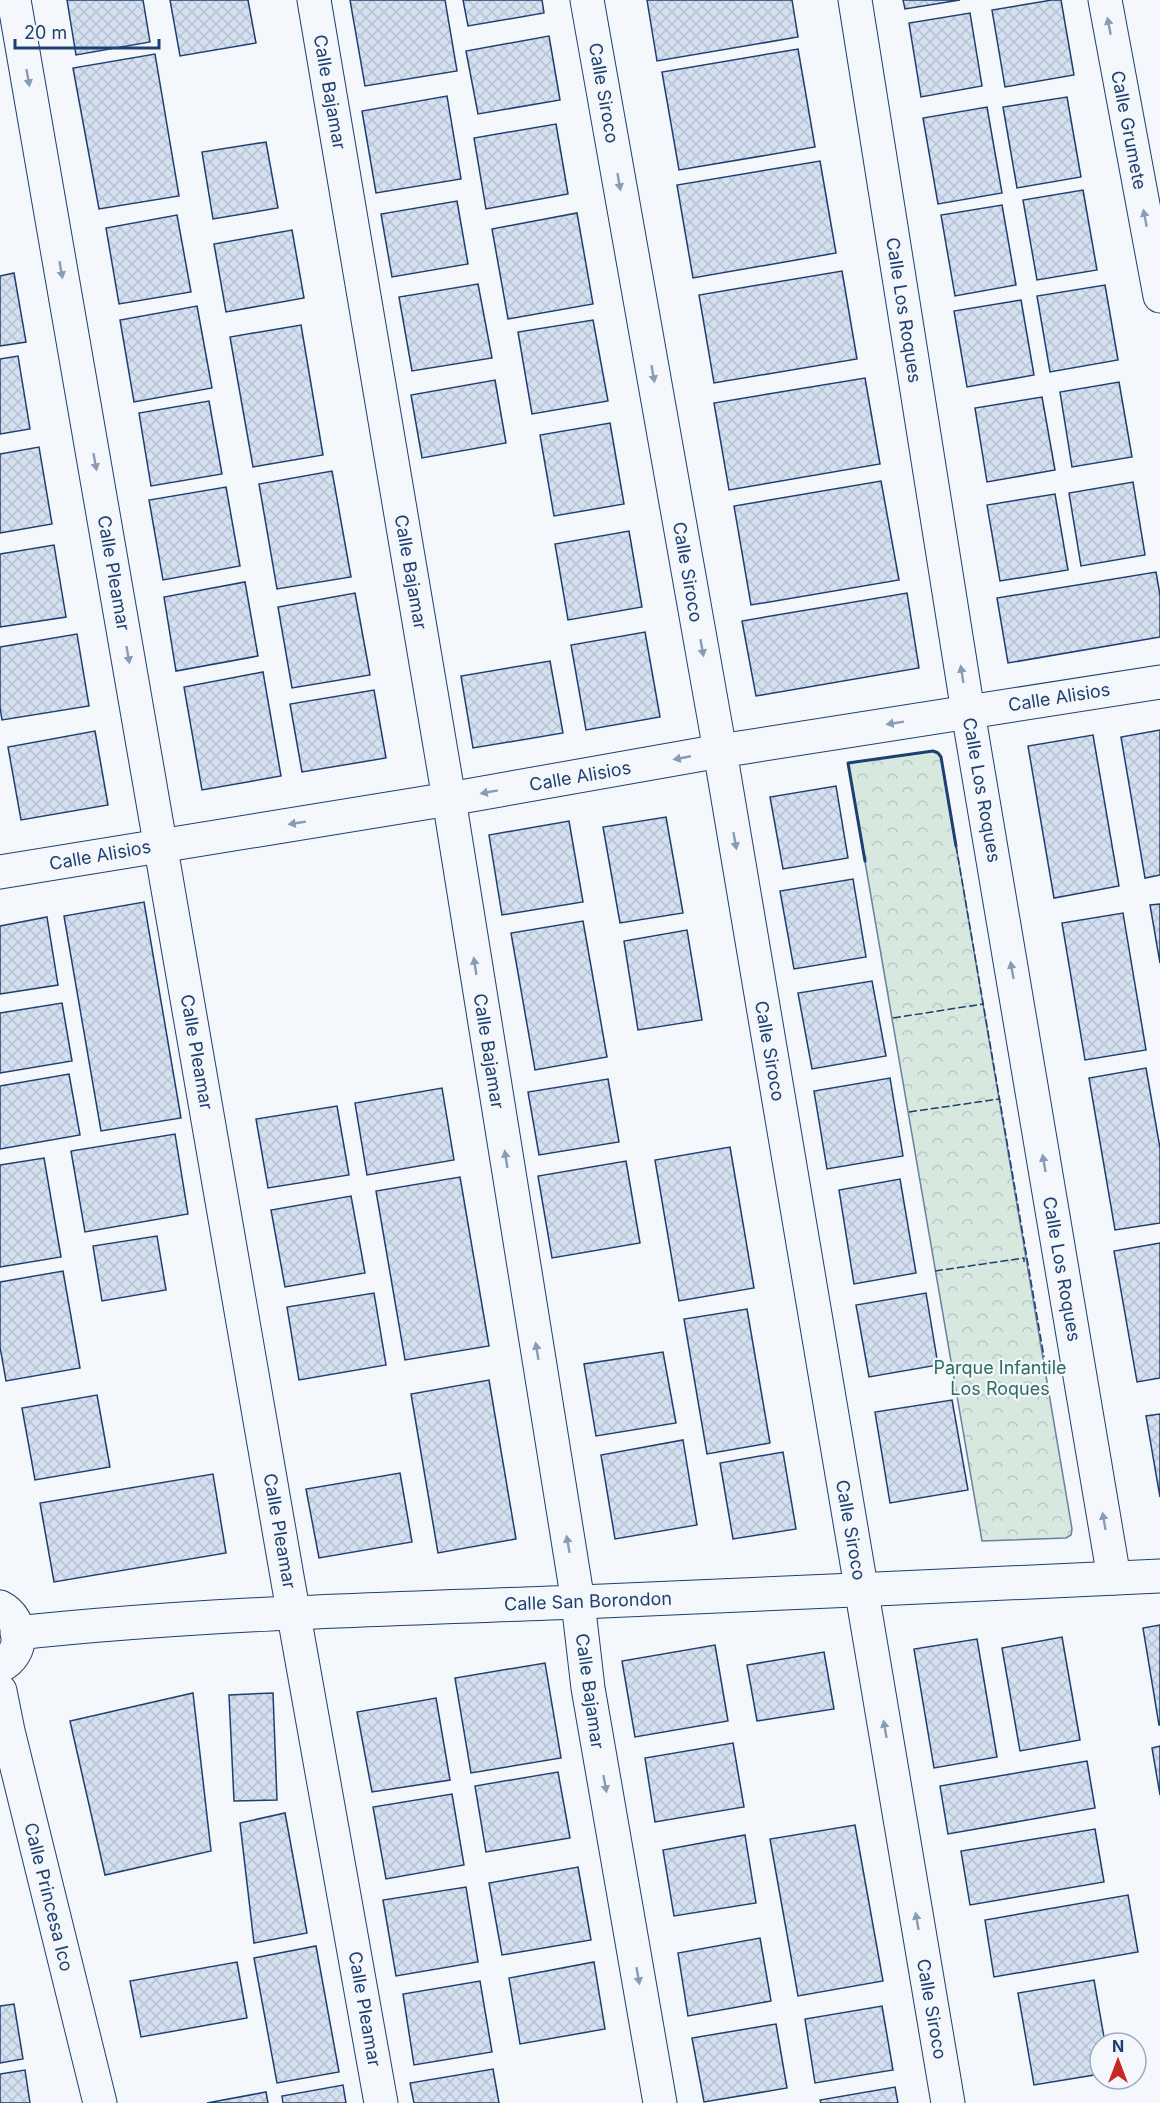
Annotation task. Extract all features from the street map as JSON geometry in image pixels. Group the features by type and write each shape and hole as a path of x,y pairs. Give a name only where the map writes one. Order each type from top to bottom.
{"street":[{"name":"Calle Pleamar","path":"14,0 381,2103"},
{"name":"Calle Bajamar","path":"314,0 449,799 578,1602 588,1688 660,2103"},
{"name":"Calle Siroco","path":"587,0 720,751 948,2103"},
{"name":"Calle Los Roques","path":"855,0 968,711 1114,1578"},
{"name":"Calle Grumete","path":"1105,0 1160,296"},
{"name":"Calle Alisios","path":"0,872 449,799 720,751 1160,682"},
{"name":"Calle San Borondon","path":"9,1620 99,1624 294,1611 578,1602 1160,1576"},
{"path":"0,1666 16,1653 20,1641 9,1620"},
{"name":"Calle Princesa Ico","path":"0,1691 100,2103"}],"green space":[{"name":"Parque Infantile Los Roques","path":"933,751 941,757 1072,1529 1071,1535 1066,1538 982,1541 848,763"}],"building":[{"path":"67,0 143,0 150,42 76,55"},
{"path":"170,0 248,0 256,43 180,56"},
{"path":"350,0 445,0 457,71 365,86"},
{"path":"463,0 542,0 544,13 468,26"},
{"path":"647,0 792,0 798,37 657,61"},
{"path":"903,0 960,0 905,9"},
{"path":"1061,0 1074,75 1005,87 992,10"},
{"path":"970,13 982,86 921,97 909,23"},
{"path":"549,36 560,100 478,114 466,51"},
{"path":"798,49 815,147 679,170 662,72"},
{"path":"155,54 179,196 99,209 73,68"},
{"path":"447,96 461,179 376,193 362,111"},
{"path":"1067,97 1081,177 1017,188 1003,107"},
{"path":"987,107 1002,193 938,204 923,118"},
{"path":"556,124 568,194 486,209 474,138"},
{"path":"266,142 278,208 213,219 202,152"},
{"path":"820,161 836,253 693,278 677,185"},
{"path":"1083,190 1097,270 1037,280 1023,200"},
{"path":"457,201 468,264 392,277 381,214"},
{"path":"1002,205 1016,285 955,296 941,215"},
{"path":"577,213 593,304 508,319 492,229"},
{"path":"177,215 191,292 119,304 106,228"},
{"path":"292,230 304,298 226,312 214,244"},
{"path":"842,271 857,359 714,383 699,295"},
{"path":"14,273 26,342 0,346 0,276"},
{"path":"478,284 492,358 412,371 399,297"},
{"path":"1105,285 1118,360 1050,372 1037,296"},
{"path":"1021,300 1034,375 967,387 954,311"},
{"path":"197,306 212,388 134,402 120,320"},
{"path":"593,320 608,401 532,414 518,332"},
{"path":"301,325 323,455 253,467 230,337"},
{"path":"18,356 30,429 0,434 0,359"},
{"path":"865,378 880,464 729,490 714,403"},
{"path":"495,380 506,443 422,458 411,395"},
{"path":"1119,382 1132,457 1072,467 1060,392"},
{"path":"1042,397 1055,470 987,482 975,408"},
{"path":"209,401 222,474 151,486 139,413"},
{"path":"610,423 624,504 554,516 540,435"},
{"path":"39,447 52,524 0,533 0,454"},
{"path":"332,471 351,577 277,589 259,484"},
{"path":"881,481 899,580 751,605 734,506"},
{"path":"1133,482 1145,555 1081,566 1069,493"},
{"path":"226,487 240,566 163,580 149,500"},
{"path":"1055,494 1068,570 1000,581 987,505"},
{"path":"629,531 642,607 568,620 555,544"},
{"path":"54,545 66,617 0,627 0,554"},
{"path":"1156,572 1160,595 1160,637 1008,663 997,598"},
{"path":"245,582 258,656 176,671 164,597"},
{"path":"355,593 370,675 292,688 278,607"},
{"path":"907,593 919,668 756,696 742,621"},
{"path":"645,632 660,717 586,730 571,645"},
{"path":"77,634 89,706 2,720 0,647"},
{"path":"550,661 563,733 473,748 461,676"},
{"path":"263,672 281,776 202,790 184,687"},
{"path":"374,690 386,758 302,772 290,704"},
{"path":"1160,730 1160,875 1145,878 1121,737"},
{"path":"95,731 108,805 21,820 8,747"},
{"path":"1093,735 1119,886 1054,898 1028,746"},
{"path":"836,786 848,858 783,869 770,797"},
{"path":"666,817 683,913 620,923 603,827"},
{"path":"569,821 583,902 502,915 489,835"},
{"path":"853,879 866,957 794,969 780,891"},
{"path":"144,902 181,1118 101,1131 64,916"},
{"path":"1160,904 1160,963 1150,905"},
{"path":"1123,913 1146,1050 1085,1060 1062,923"},
{"path":"47,917 58,985 0,994 0,926"},
{"path":"583,921 607,1057 535,1070 511,933"},
{"path":"687,930 702,1020 638,1030 624,941"},
{"path":"872,981 886,1056 812,1069 798,993"},
{"path":"62,1003 72,1061 0,1073 0,1013"},
{"path":"1146,1068 1160,1148 1160,1223 1115,1230 1089,1078"},
{"path":"69,1074 80,1135 0,1149 0,1086"},
{"path":"890,1078 903,1156 827,1169 814,1091"},
{"path":"608,1079 619,1142 539,1155 528,1092"},
{"path":"442,1088 454,1160 367,1175 355,1103"},
{"path":"337,1106 349,1175 268,1188 256,1119"},
{"path":"175,1134 188,1214 85,1232 71,1151"},
{"path":"730,1147 754,1288 679,1301 655,1160"},
{"path":"44,1158 61,1257 0,1267 0,1165"},
{"path":"626,1161 640,1243 552,1258 538,1176"},
{"path":"460,1177 489,1346 405,1360 376,1191"},
{"path":"900,1179 916,1273 854,1284 839,1190"},
{"path":"351,1196 365,1273 285,1287 271,1210"},
{"path":"157,1236 166,1290 102,1301 93,1246"},
{"path":"1160,1243 1160,1378 1137,1382 1114,1251"},
{"path":"63,1271 80,1368 6,1381 0,1347 0,1282"},
{"path":"374,1293 386,1365 299,1380 287,1307"},
{"path":"926,1293 938,1365 869,1377 856,1305"},
{"path":"747,1309 770,1443 707,1454 684,1319"},
{"path":"663,1352 676,1423 596,1436 584,1364"},
{"path":"489,1380 516,1539 438,1553 411,1394"},
{"path":"97,1395 110,1467 35,1480 22,1408"},
{"path":"952,1400 968,1490 890,1503 875,1412"},
{"path":"1160,1414 1160,1497 1146,1416"},
{"path":"683,1440 697,1525 615,1539 601,1455"},
{"path":"783,1452 796,1529 733,1539 720,1463"},
{"path":"400,1473 412,1542 319,1558 306,1489"},
{"path":"213,1474 226,1553 54,1582 40,1503"},
{"path":"1160,1625 1160,1725 1159,1725 1143,1628"},
{"path":"1062,1637 1080,1740 1020,1751 1002,1648"},
{"path":"977,1639 997,1757 934,1768 914,1649"},
{"path":"715,1645 728,1721 635,1737 622,1661"},
{"path":"824,1652 834,1709 757,1721 747,1665"},
{"path":"545,1663 561,1758 471,1773 455,1678"},
{"path":"193,1693 211,1851 105,1875 70,1721"},
{"path":"273,1693 277,1800 234,1801 229,1695"},
{"path":"436,1698 450,1780 372,1792 357,1712"},
{"path":"733,1743 744,1807 655,1822 645,1758"},
{"path":"1160,1746 1160,1795 1152,1748"},
{"path":"1087,1761 1095,1808 948,1834 940,1786"},
{"path":"558,1772 570,1838 486,1852 475,1786"},
{"path":"452,1794 464,1865 386,1879 373,1807"},
{"path":"285,1813 307,1933 254,1943 240,1823"},
{"path":"855,1825 883,1981 798,1996 770,1839"},
{"path":"1095,1829 1104,1882 970,1905 961,1851"},
{"path":"745,1835 756,1903 674,1916 663,1850"},
{"path":"578,1867 591,1940 502,1955 489,1883"},
{"path":"466,1887 478,1962 396,1976 383,1900"},
{"path":"1128,1895 1138,1952 994,1977 985,1920"},
{"path":"760,1938 771,2001 688,2016 678,1953"},
{"path":"316,1946 339,2072 277,2083 254,1958"},
{"path":"237,1962 247,2018 141,2037 130,1981"},
{"path":"594,1962 605,2029 520,2044 509,1978"},
{"path":"1094,1980 1103,2031 1088,2031 1088,2076 1034,2085 1018,1993"},
{"path":"480,1981 492,2052 414,2065 403,1994"},
{"path":"14,2004 23,2059 0,2063 0,2006"},
{"path":"882,2006 893,2070 815,2083 805,2019"},
{"path":"776,2024 787,2088 704,2102 692,2038"},
{"path":"493,2069 499,2103 414,2103 410,2083"},
{"path":"25,2070 30,2103 0,2103 0,2074"},
{"path":"343,2085 346,2103 283,2103 282,2096"},
{"path":"895,2087 898,2103 821,2103 820,2100"},
{"path":"266,2092 268,2103 207,2103"}],"fence":[{"path":"956,846 1044,1357"},
{"path":"893,1018 983,1004"},
{"path":"909,1112 999,1099"},
{"path":"935,1271 1024,1258 1024,1262"}],"wall":[{"path":"865,861 848,763 933,751 938,753 941,757 956,846"}]}
